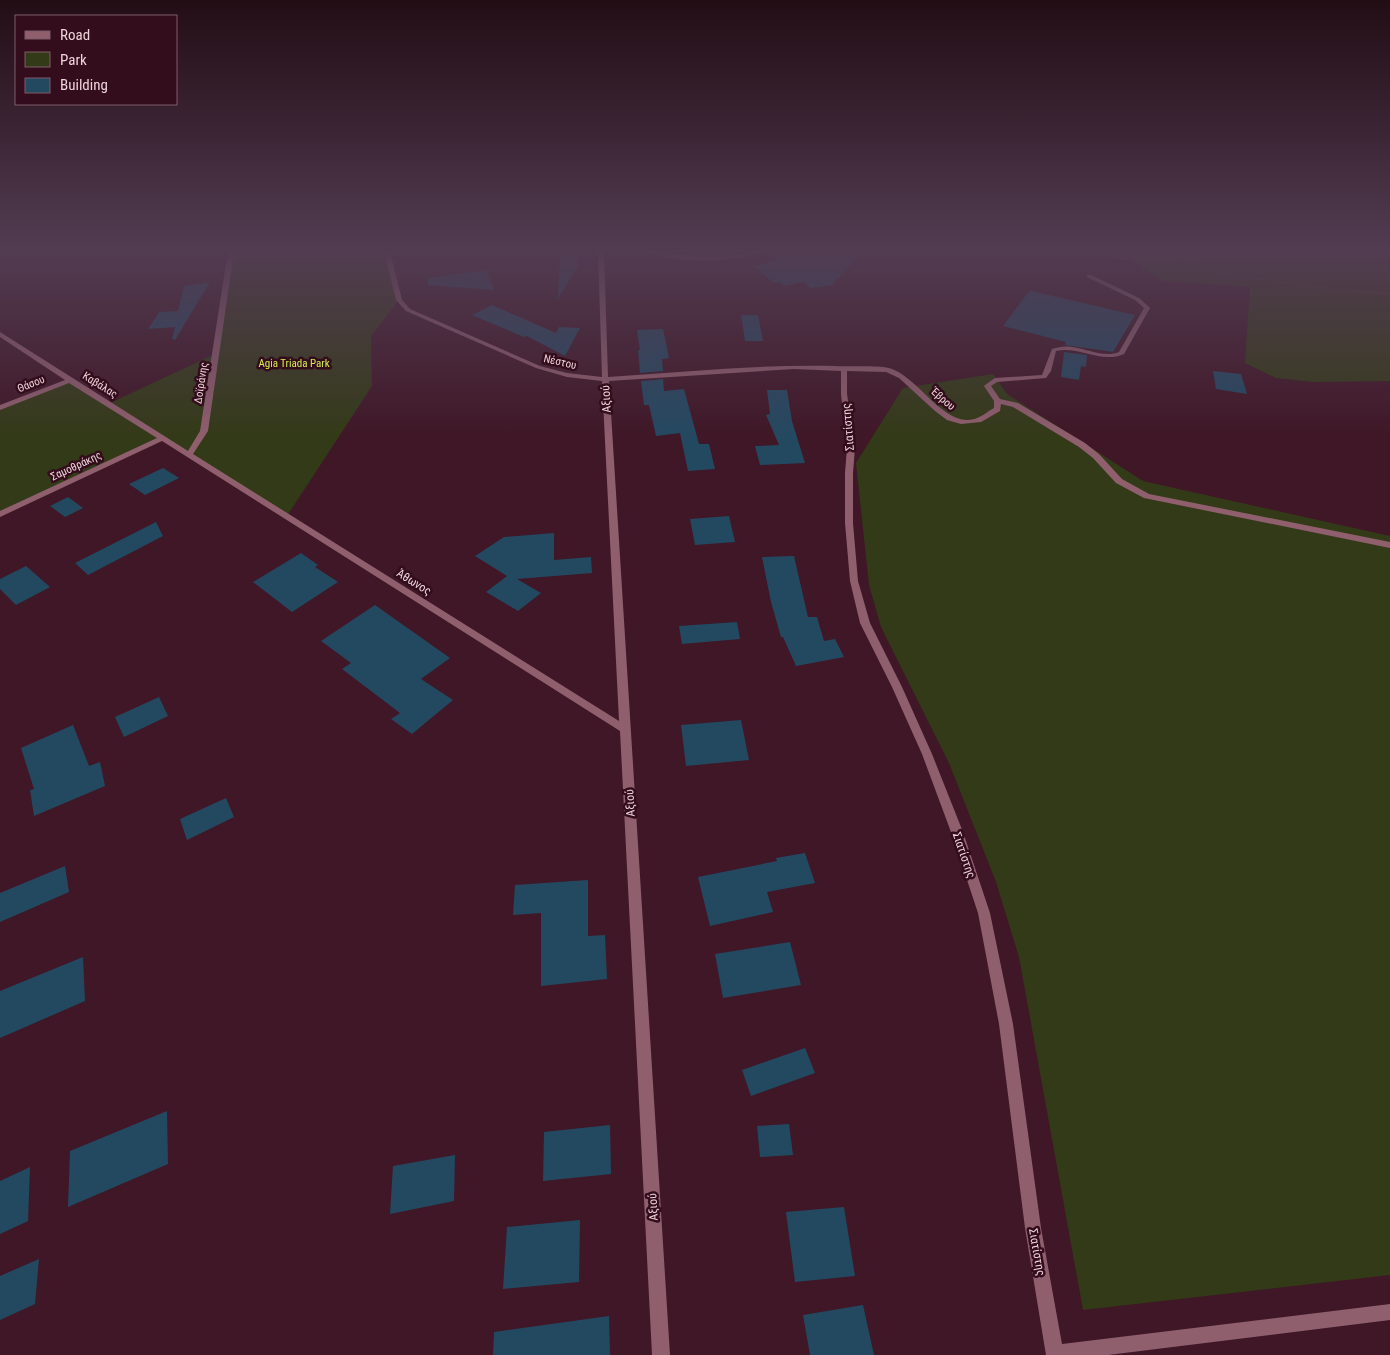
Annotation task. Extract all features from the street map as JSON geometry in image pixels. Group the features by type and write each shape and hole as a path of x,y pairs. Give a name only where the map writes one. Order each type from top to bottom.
{"street":[{"name":"Δοϊράνης","path":"189,454 204,431 222,314"},
{"name":"Νέστου","path":"417,314 538,368 567,375 604,379"},
{"name":"Αξιού","path":"602,314 604,379 661,1355"},
{"path":"1144,314 1122,353 1111,356 1072,348 1058,348 1051,352 1047,374 1044,377 995,380 987,386 998,401 1015,405 1082,445 1096,456 1119,481 1147,496 1390,545"},
{"name":"Καβάλας","path":"0,334 189,454"},
{"name":"Έβρου","path":"604,379 794,367 870,369 895,372 909,381 948,418 959,421 972,421 988,416 997,409 998,401"},
{"name":"Σιατίστης","path":"844,368 844,394 851,448 849,523 854,581 866,623 927,754 957,832 984,913 1006,1024 1033,1228 1055,1354"},
{"name":"Θάσου","path":"0,408 70,380"},
{"name":"Σαμοθράκης","path":"0,514 162,438"},
{"name":"Άθωνος","path":"189,454 626,730"},
{"path":"1055,1354 1390,1312"}],"green space":[{"name":"Agia Triada Park","path":"221,314 388,314 371,336 372,386 287,516 162,438 0,514 0,408 70,380 108,404 215,354"},
{"path":"1248,314 1390,314 1390,381 1314,382 1276,378 1245,363"},
{"path":"993,374 1007,394 1143,481 1390,536 1390,1275 1083,1310 1019,957 996,882 949,763 881,627 869,585 856,463 903,388"}],"building":[{"path":"158,314 191,314 175,340 172,339 175,327 148,329"},
{"path":"513,314 556,333 559,327 580,328 565,356 527,336 524,337 472,315"},
{"path":"1012,314 1135,315 1113,352 1065,345 1066,342 1003,326"},
{"path":"741,315 758,315 763,341 745,341"},
{"path":"663,329 669,358 662,359 663,371 640,373 638,350 640,350 637,330"},
{"path":"1064,352 1087,355 1086,367 1081,366 1079,380 1061,377"},
{"path":"1213,371 1241,374 1247,394 1216,389"},
{"path":"663,379 664,391 684,389 699,444 709,444 715,469 688,471 680,433 656,436 649,405 644,405 641,381"},
{"path":"767,390 787,390 792,421 805,463 760,465 755,446 779,445 766,415 770,414"},
{"path":"163,468 179,478 145,495 129,484"},
{"path":"68,497 83,508 65,517 50,506"},
{"path":"729,516 735,542 695,545 690,519"},
{"path":"156,522 163,536 88,575 75,563"},
{"path":"554,533 554,560 591,557 592,573 517,579 541,593 518,611 486,592 507,576 475,556 504,537"},
{"path":"301,553 318,565 315,567 338,582 292,612 253,582"},
{"path":"794,556 808,617 817,617 824,641 835,639 844,657 796,666 783,637 781,637 771,602 762,557"},
{"path":"26,566 50,587 16,605 0,589 0,579"},
{"path":"375,605 450,658 421,679 453,700 412,734 391,719 400,713 342,669 351,663 321,641"},
{"path":"737,622 740,639 682,644 679,626"},
{"path":"159,697 168,716 124,737 115,717"},
{"path":"741,720 749,760 686,766 681,725"},
{"path":"73,725 89,766 100,762 105,786 34,816 30,790 34,789 21,748"},
{"path":"226,798 234,817 187,840 180,819"},
{"path":"805,853 815,883 767,892 773,912 710,926 698,877 777,861 776,858"},
{"path":"65,866 69,892 0,922 0,893"},
{"path":"588,880 588,936 605,935 607,979 541,986 541,913 513,915 515,885"},
{"path":"790,942 801,985 723,998 715,954"},
{"path":"83,957 85,1001 0,1038 0,991"},
{"path":"805,1048 815,1073 751,1096 742,1070"},
{"path":"167,1111 168,1164 68,1207 70,1151"},
{"path":"789,1124 793,1155 760,1157 757,1126"},
{"path":"610,1125 611,1174 543,1181 544,1132"},
{"path":"455,1155 454,1201 390,1214 393,1166"},
{"path":"30,1167 28,1221 0,1234 0,1181"},
{"path":"844,1207 855,1276 795,1282 786,1212"},
{"path":"580,1220 579,1282 503,1289 507,1227"},
{"path":"39,1259 35,1304 0,1320 0,1276"},
{"path":"863,1305 874,1355 810,1355 803,1315"},
{"path":"609,1316 610,1355 493,1355 494,1332"}]}
